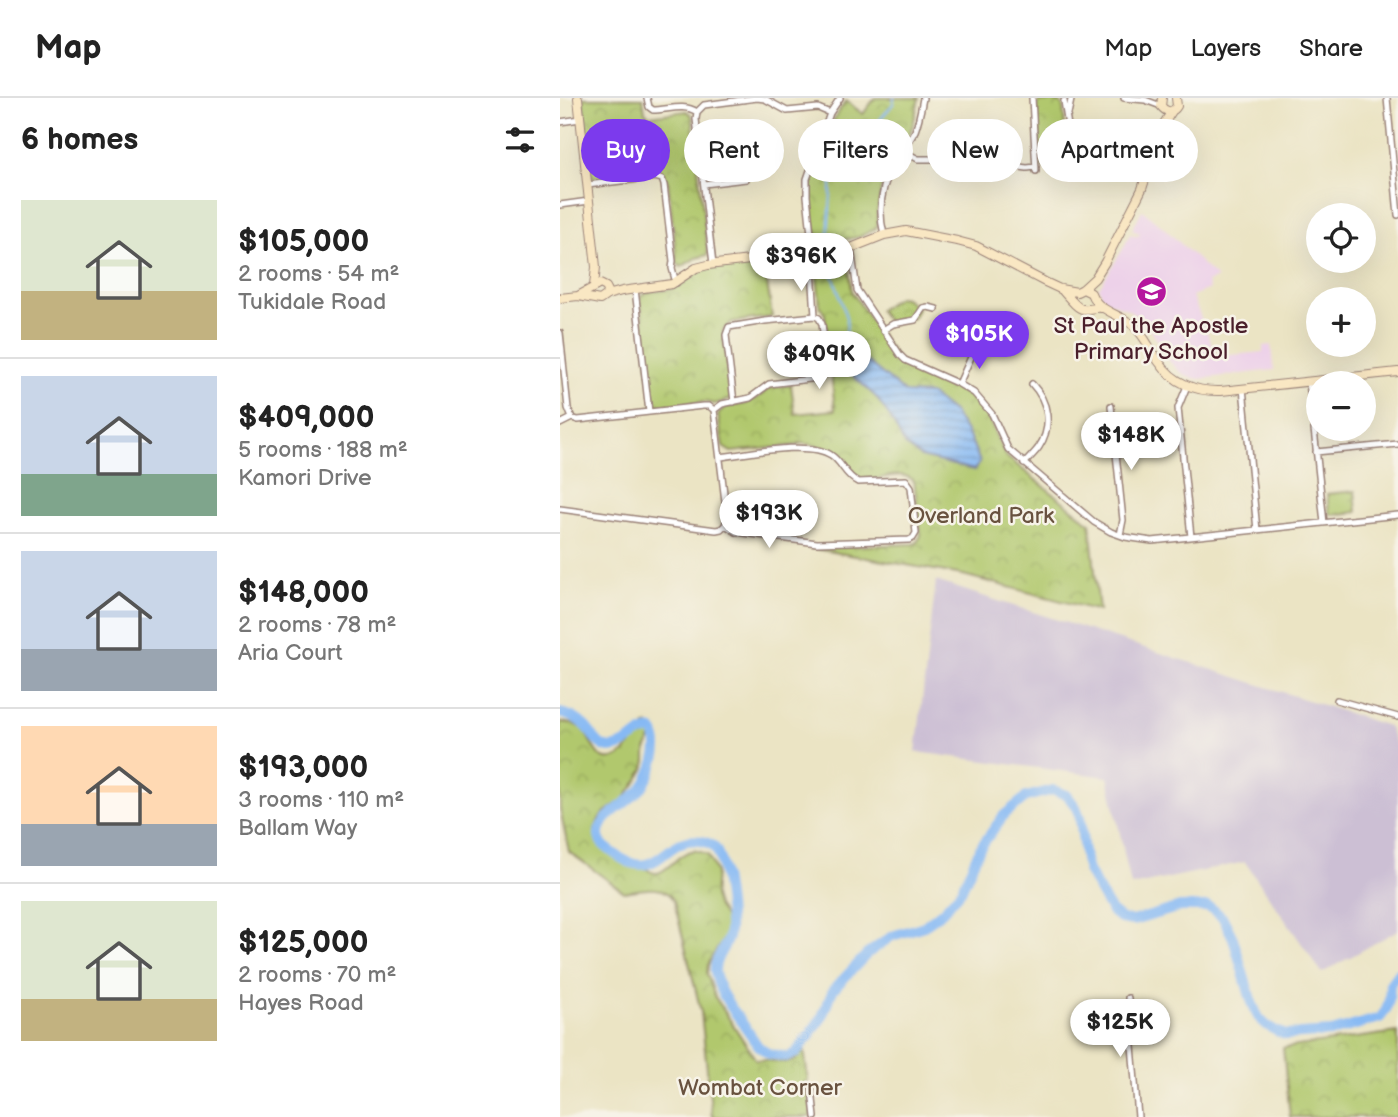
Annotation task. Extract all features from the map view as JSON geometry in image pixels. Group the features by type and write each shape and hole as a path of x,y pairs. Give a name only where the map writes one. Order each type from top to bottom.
{"street":[{"path":"578,98 596,267 592,294 595,298"},
{"path":"647,98 649,107 653,110 685,107 697,111"},
{"path":"713,264 697,111 717,100 757,98 770,99 787,111 818,108 830,113"},
{"path":"813,253 807,179 830,113 840,98"},
{"path":"913,133 923,98"},
{"path":"913,156 918,159 959,159 1036,169 1032,98"},
{"path":"1124,98 1177,106 1176,98"},
{"path":"1387,98 1398,215"},
{"path":"1067,99 1068,119"},
{"path":"1101,307 1080,309 1075,305 1105,262 1142,189 1163,125 1164,105"},
{"path":"560,122 580,120"},
{"path":"587,185 654,177 662,179 673,273 680,280"},
{"path":"704,184 721,182"},
{"path":"884,235 880,214 885,182"},
{"path":"560,205 589,201"},
{"path":"578,296 600,284 606,289 635,289 680,280 696,268 713,264 851,248 884,235 915,232 976,246 1060,289 1083,295 1132,324 1144,337 1163,368 1187,386 1213,391 1306,382"},
{"path":"851,248 857,290 905,360 974,393 987,406 997,422 1008,449 1094,522 1120,535 1142,540 1191,537 1398,515"},
{"path":"596,267 606,289"},
{"path":"811,269 815,316"},
{"path":"560,298 578,296 600,300 606,289"},
{"path":"635,289 649,412"},
{"path":"1083,295 1092,304 1088,308"},
{"path":"883,330 893,324 915,320 923,308 936,309"},
{"path":"713,410 722,404 734,402 750,398 769,384 818,378 825,374 827,366 822,324 818,318 815,316 754,322 729,327 726,335 734,402"},
{"path":"560,333 568,408 572,418"},
{"path":"959,384 976,346"},
{"path":"1376,373 1395,371"},
{"path":"1024,464 1042,442 1047,423 1043,400 1032,384"},
{"path":"1187,386 1178,408 1191,537"},
{"path":"1243,388 1258,530"},
{"path":"560,424 572,418 578,420 709,406 713,410 727,520 721,529 713,529 560,509"},
{"path":"1111,406 1123,520 1120,535"},
{"path":"1315,441 1324,523"},
{"path":"1316,452 1398,444"},
{"path":"720,457 805,448 829,454 847,475 858,482 906,480 911,487 916,530 913,538 906,540 817,542 736,532 725,525"},
{"path":"1337,700 1398,718"},
{"path":"1128,998 1138,1117"},
{"path":"811,1090 815,1117"}],"shaded area":[{"name":"St Paul the Apostle Primary School","path":"1142,210 1217,278 1207,282 1209,289 1192,296 1216,354 1263,352 1263,346 1271,345 1274,370 1199,379 1189,377 1170,362 1152,332 1139,318 1129,310 1103,299 1099,288 1130,234 1139,236 1140,233 1132,230"},
{"path":"936,581 1388,726 1398,749 1398,930 1322,973 1245,862 1131,886 1108,777 916,752"}],"green space":[{"path":"583,98 643,98 645,112 649,116 687,111 692,115 692,119 684,119 684,182 700,182 708,255 696,258 681,267 677,263 668,182 670,119 585,119"},
{"path":"875,98 919,98 913,124 913,119 834,119 846,101 863,114"},
{"path":"1039,102 1059,102 1063,106 1064,119 1038,119"},
{"path":"812,182 882,182 878,224 875,229 859,237 821,243 816,241"},
{"path":"764,261 772,317 732,322 723,330 731,399 715,404 705,402 653,407 640,296 647,292 676,287 704,270"},
{"name":"Overland Park","path":"848,262 852,292 896,358 914,371 955,388 974,400 985,413 1007,457 1090,523 1099,611 963,575 810,548 917,543 921,535 914,481 902,475 860,479 837,454 814,445 799,443 731,452 723,447 718,415 725,407 745,404 770,388 791,385 795,414 835,410 825,315 820,306 817,276 821,274 816,268 823,264"},
{"path":"898,297 905,298 918,309 913,318 889,324 879,310"},
{"path":"1355,491 1357,512 1332,515 1329,512 1327,494"},
{"name":"Wombat Corner","path":"560,722 581,728 596,751 605,759 624,753 648,724 655,731 646,750 644,769 637,781 624,799 599,819 595,830 597,843 618,858 642,863 655,873 661,872 684,853 698,851 708,855 716,872 714,896 725,918 727,934 708,965 707,974 715,997 756,1060 790,1062 800,1055 804,1048 808,1080 804,1087 810,1098 812,1117 712,1117 701,1012 674,901 658,889 624,892 569,852 560,809"},
{"path":"1398,1032 1398,1117 1290,1117 1283,1048"}],"water":[{"path":"863,358 906,393 930,394 954,413 971,440 980,462 974,470 921,457 905,445 876,397 853,376 853,366"}],"waterway":[{"path":"828,242 831,179 844,162 865,144 877,123 893,104 894,98"},
{"path":"831,269 846,317 845,346 853,366"},
{"path":"560,713 580,721 599,743 610,748 652,730 657,748 650,775 636,794 601,825 600,840 604,846 630,863 642,865 688,841 705,842 715,848 724,878 729,919 728,937 715,966 717,981 725,998 758,1046 769,1054 787,1057 796,1053 821,1019 833,990 867,954 892,936 924,926 943,911 961,891 980,848 1004,815 1026,797 1053,790 1067,795 1076,807 1088,871 1111,911 1121,919 1133,921 1180,907 1208,907 1214,910 1223,918 1233,938 1258,1017 1278,1032 1286,1035 1332,1032 1380,1018 1389,1000 1390,984 1398,973"}],"place":[{"name":"St Paul the Apostle Primary School","path":"1151,292"}]}
